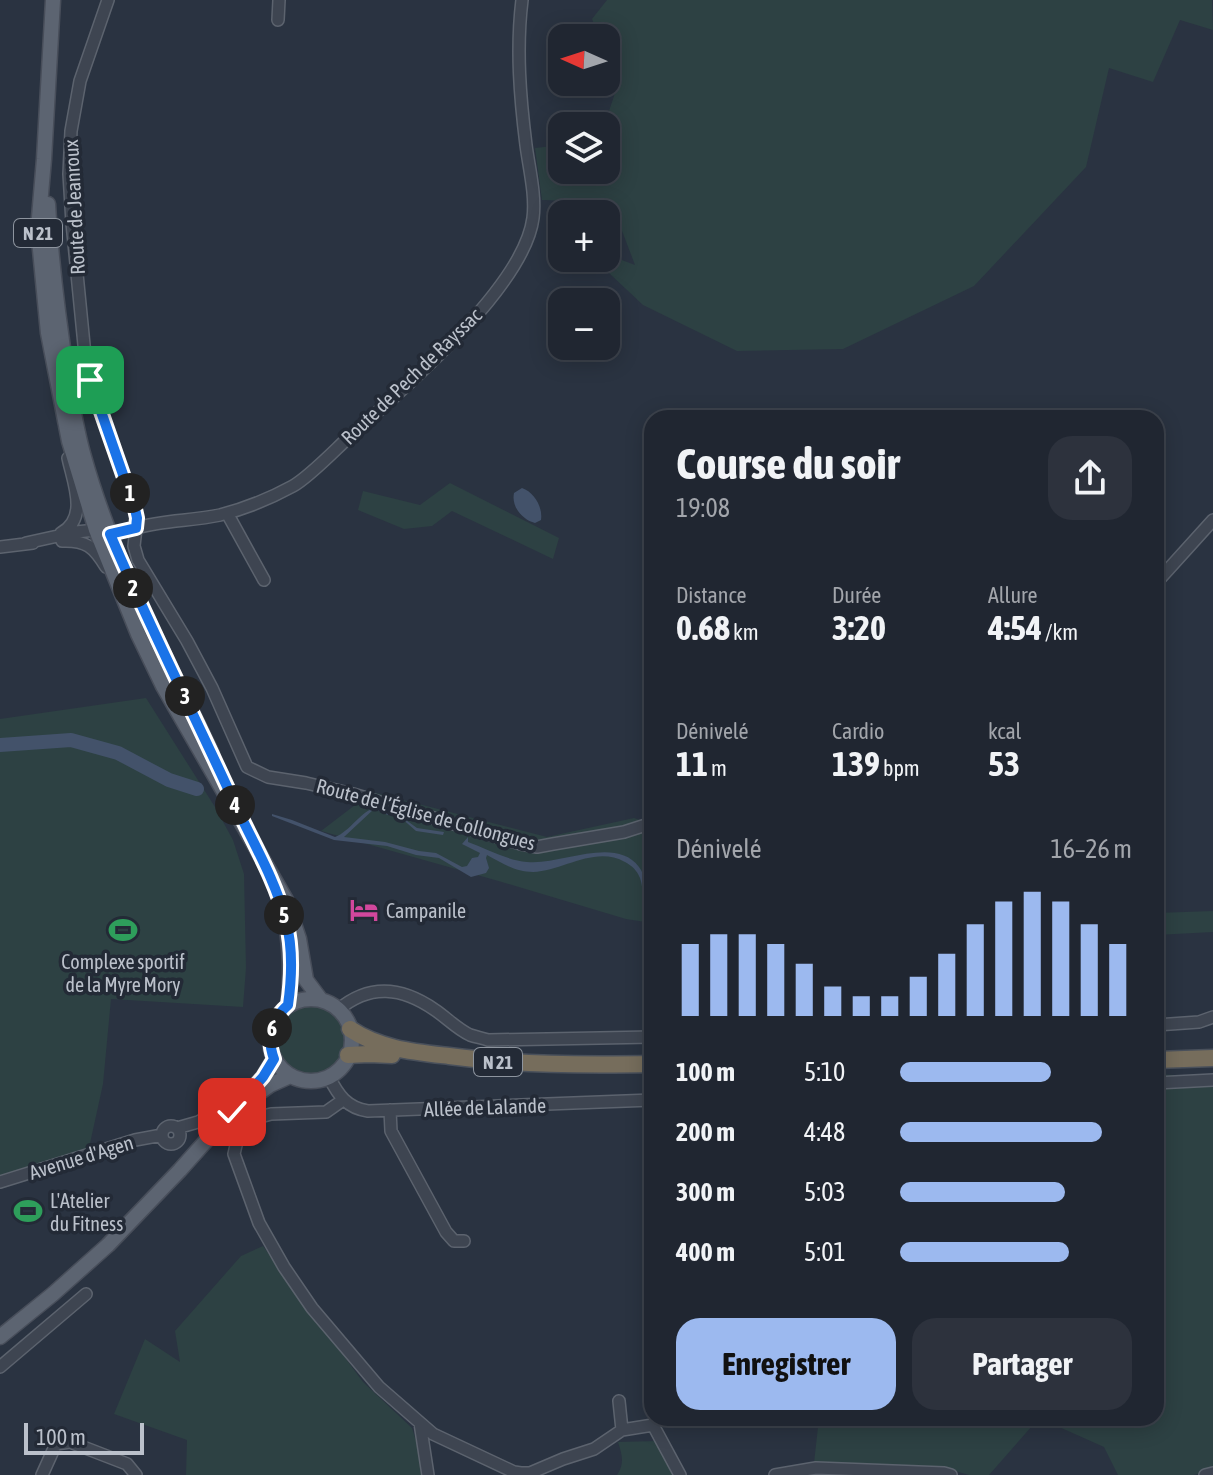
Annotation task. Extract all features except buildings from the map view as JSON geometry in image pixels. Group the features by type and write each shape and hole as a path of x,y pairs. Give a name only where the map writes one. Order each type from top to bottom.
{"highway":[{"name":"N 21","path":"350,1029 365,1039 392,1048 475,1060 560,1065 644,1064"},
{"path":"1164,1049 1213,1048"},
{"name":"N 21","path":"348,1055 382,1054 506,1071 575,1075 644,1074"},
{"path":"1164,1060 1213,1058"}],"main road":[{"name":"N 21","path":"53,0 38,229 48,333 69,441 103,532 245,827"},
{"name":"N 21","path":"44,159 58,316 75,422 118,588 163,686 286,900 299,939 306,980 321,1000"},
{"name":"N 21","path":"270,872 286,922 291,952 288,1005"},
{"path":"310,999 321,1000 345,1018 350,1029 348,1055 329,1077 311,1081 290,1076 274,1059 270,1048 272,1025 288,1005 310,999"},
{"path":"0,1337 108,1245 232,1112 263,1077 274,1059"},
{"path":"232,1112 270,1085 290,1076"}],"street":[{"name":"Route de Jeanroux","path":"108,0 80,81 71,131 69,174 85,355 90,380 135,509 134,546 138,560 206,676 247,767"},
{"path":"278,20 279,0"},
{"name":"Route de Pech de Rayssac","path":"136,528 227,513 296,485 405,387 466,326 496,290 521,254 530,232 534,209 518,62 522,0"},
{"path":"26,543 65,531 70,527 77,509 76,490 52,380 55,371"},
{"path":"227,513 264,580"},
{"path":"1164,574 1213,520"},
{"path":"0,547 76,532 136,528"},
{"path":"26,543 77,540 87,544 99,555 118,588"},
{"name":"Route de l’Église de Collongues","path":"247,767 268,777 353,794 537,847 644,826"},
{"path":"338,1010 362,994 380,991 407,994 465,1032 488,1040 644,1037"},
{"path":"1164,1024 1199,1022 1213,1017"},
{"path":"329,1077 343,1100 326,1112 260,1117 237,1141 234,1154 259,1223 284,1267 312,1308 379,1387 433,1434 514,1472 530,1473 594,1449 622,1430 647,1426"},
{"path":"1164,1083 1213,1080"},
{"name":"Avenue d'Agen","path":"0,1182 135,1140 162,1135 165,1142 173,1143 179,1138 177,1128 198,1122 247,1095"},
{"name":"Allée de Lalande","path":"343,1100 359,1110 644,1100"},
{"path":"390,1110 391,1131 446,1232 454,1241 464,1241"},
{"path":"0,1367 86,1294"},
{"path":"619,1401 622,1430"},
{"path":"420,1423 428,1475"},
{"path":"654,1426 680,1475"},
{"path":"42,1475 56,1444 70,1442 127,1464 136,1475"},
{"path":"775,1475 816,1468 951,1475"},
{"path":"1205,1475 1213,1473"}],"green space":[{"path":"607,0 1212,0 1213,30 1180,20 1153,82 1109,68 1086,167 974,286 843,349 737,351 643,305 608,272 620,272 620,259 635,265 620,226 620,200 542,200 535,148 548,147 548,184 620,184 620,112 609,112 614,96 620,96 620,24 594,24 592,19"},
{"path":"450,483 559,538 553,559 452,511 432,526 404,529 358,510 363,491 420,505"},
{"name":"Complexe sportif de la Myre Mory","path":"146,698 215,807 233,840 244,874 246,968 243,1007 111,999 103,1084 89,1148 0,1176 0,719"},
{"path":"372,792 547,837 634,818 644,821 644,922 626,919 321,831"},
{"path":"1213,911 1213,932 1164,935 1164,913"},
{"path":"311,1005 330,1011 340,1021 346,1040 340,1059 330,1069 311,1075 292,1069 282,1059 276,1040 282,1021 292,1011"},
{"path":"1164,1074 1213,1077 1213,1471 1193,1475 1118,1475 1104,1447 1057,1426 1164,1426"},
{"path":"263,1246 363,1382 412,1428 424,1475 186,1475 187,1440 114,1414 145,1339 180,1362 175,1331 241,1256"},
{"path":"818,1426 1032,1426 989,1475 969,1475 948,1469 814,1463"},
{"path":"659,1441 674,1475 617,1475 622,1463 618,1442"}],"water":[{"path":"522,488 534,496 539,505 541,520 535,523 522,516 514,503 514,493"},
{"path":"377,807 399,815 417,828 444,832 443,835 416,831 399,816 388,815 374,809 344,837 436,853 462,867 480,853 462,844 468,837 468,842 504,857 527,862 601,852 616,853 629,858 643,873 644,908 639,876 625,862 614,858 591,857 544,871 526,872 487,855 489,868 486,873 471,877 439,858 387,846 334,840 272,816 292,820 335,837 371,809"}],"waterway":[{"path":"0,745 71,740 118,753 169,780 197,789"}],"place":[{"name":"Campanile","path":"364,910"},
{"name":"Complexe sportif de la Myre Mory","path":"123,930"},
{"name":"L'Atelier du Fitness","path":"28,1211"}],"route":[{"path":"90,380 137,518 136,528 110,534 140,606 245,827 270,872 286,922 291,952 291,984 288,1005 272,1025 270,1048 274,1059 263,1077 232,1112"}]}
